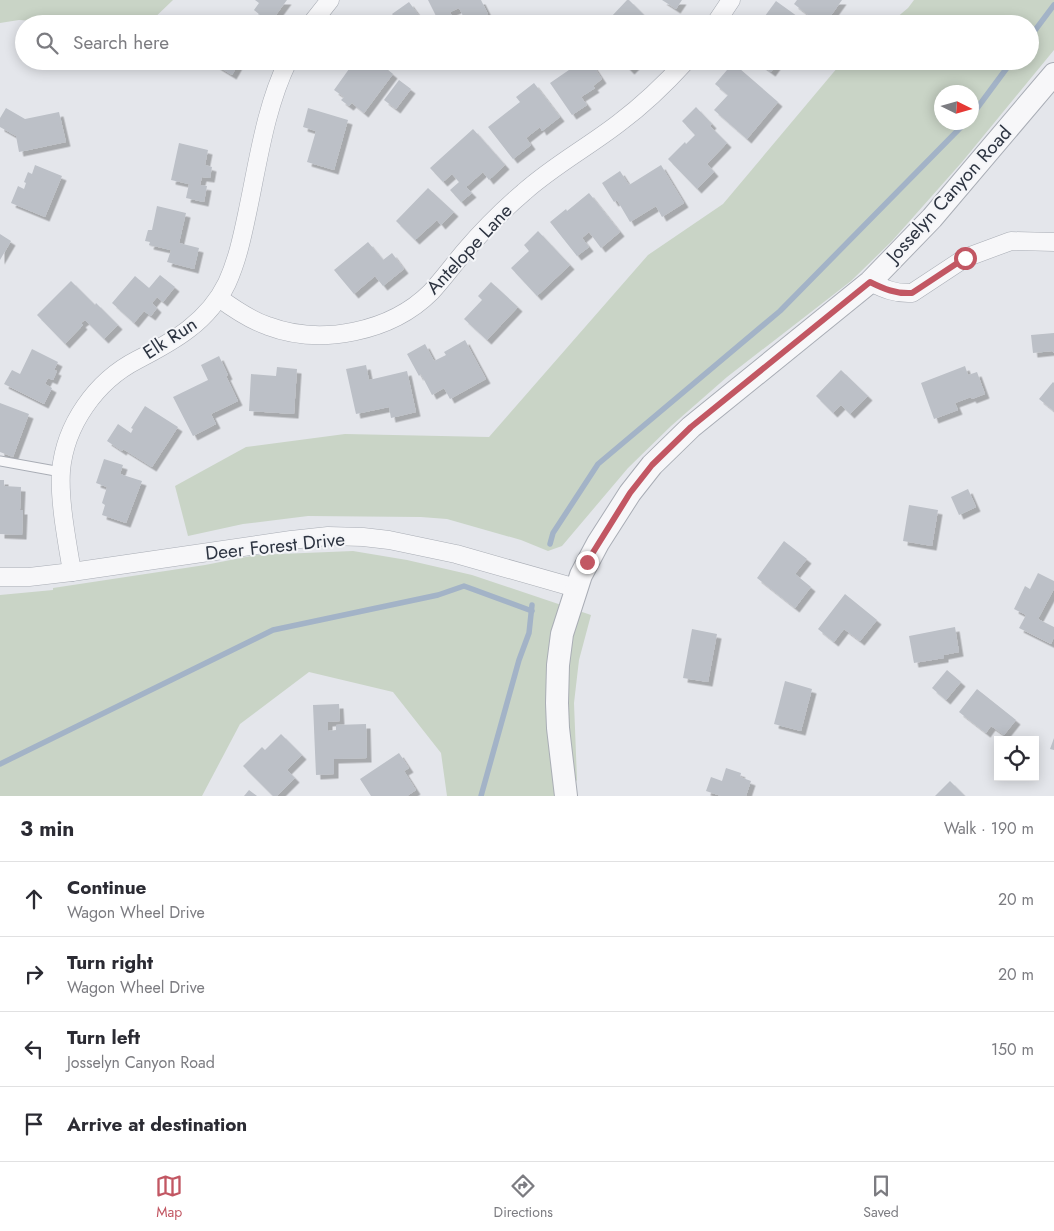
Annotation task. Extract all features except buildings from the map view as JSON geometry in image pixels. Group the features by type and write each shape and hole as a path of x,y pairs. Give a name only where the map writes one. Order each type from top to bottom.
{"street":[{"path":"318,15 330,0"},
{"path":"722,15 731,0"},
{"name":"Elk Run","path":"72,572 62,498 61,472 63,458 73,428 80,414 100,388 123,367 156,351 188,330 199,321 219,298 238,254 267,120 284,70"},
{"name":"Antelope Lane","path":"219,298 257,322 269,327 300,333 323,335 343,333 382,323 417,304 431,291 484,230 524,192 555,167 620,123 677,70"},
{"name":"Josselyn Canyon Road","path":"566,796 558,728 558,665 562,634 584,568 630,493 652,465 691,427 870,282 932,218 1054,74"},
{"path":"870,282 892,292 912,293 965,258 1011,241 1054,242"},
{"name":"Deer Forest Drive","path":"0,577 29,577 72,572 328,536 389,540 456,554 576,588"}],"lane":[{"path":"0,461 61,472"}],"green space":[{"path":"0,0 173,0 157,15 15,15 15,21 0,23"},
{"path":"914,0 1054,0 1054,50 1039,68 1039,15 900,15"},
{"path":"835,70 1038,70 962,162 892,241 851,281 727,377 671,426 628,468 562,546 548,551 521,540 447,519 421,517 308,516 243,524 188,536 175,486 246,447 345,434 489,437 648,255 723,204"},
{"path":"353,551 407,560 472,575 591,615 579,660 574,703 577,780 567,796 447,796 441,753 393,692 309,672 240,724 202,796 0,796 0,595 53,590 53,588 205,565 256,555"}],"waterway":[{"path":"1039,25 1054,5"},
{"path":"979,106 1005,70"},
{"path":"550,544 553,533 598,464 780,311 958,130"},
{"path":"0,764 273,630 438,595 464,586 532,611"},
{"path":"481,796 519,660 529,633 532,605"}],"route":[{"path":"587,562 630,493 652,465 691,427 870,282 892,292 912,293 965,258"}]}
